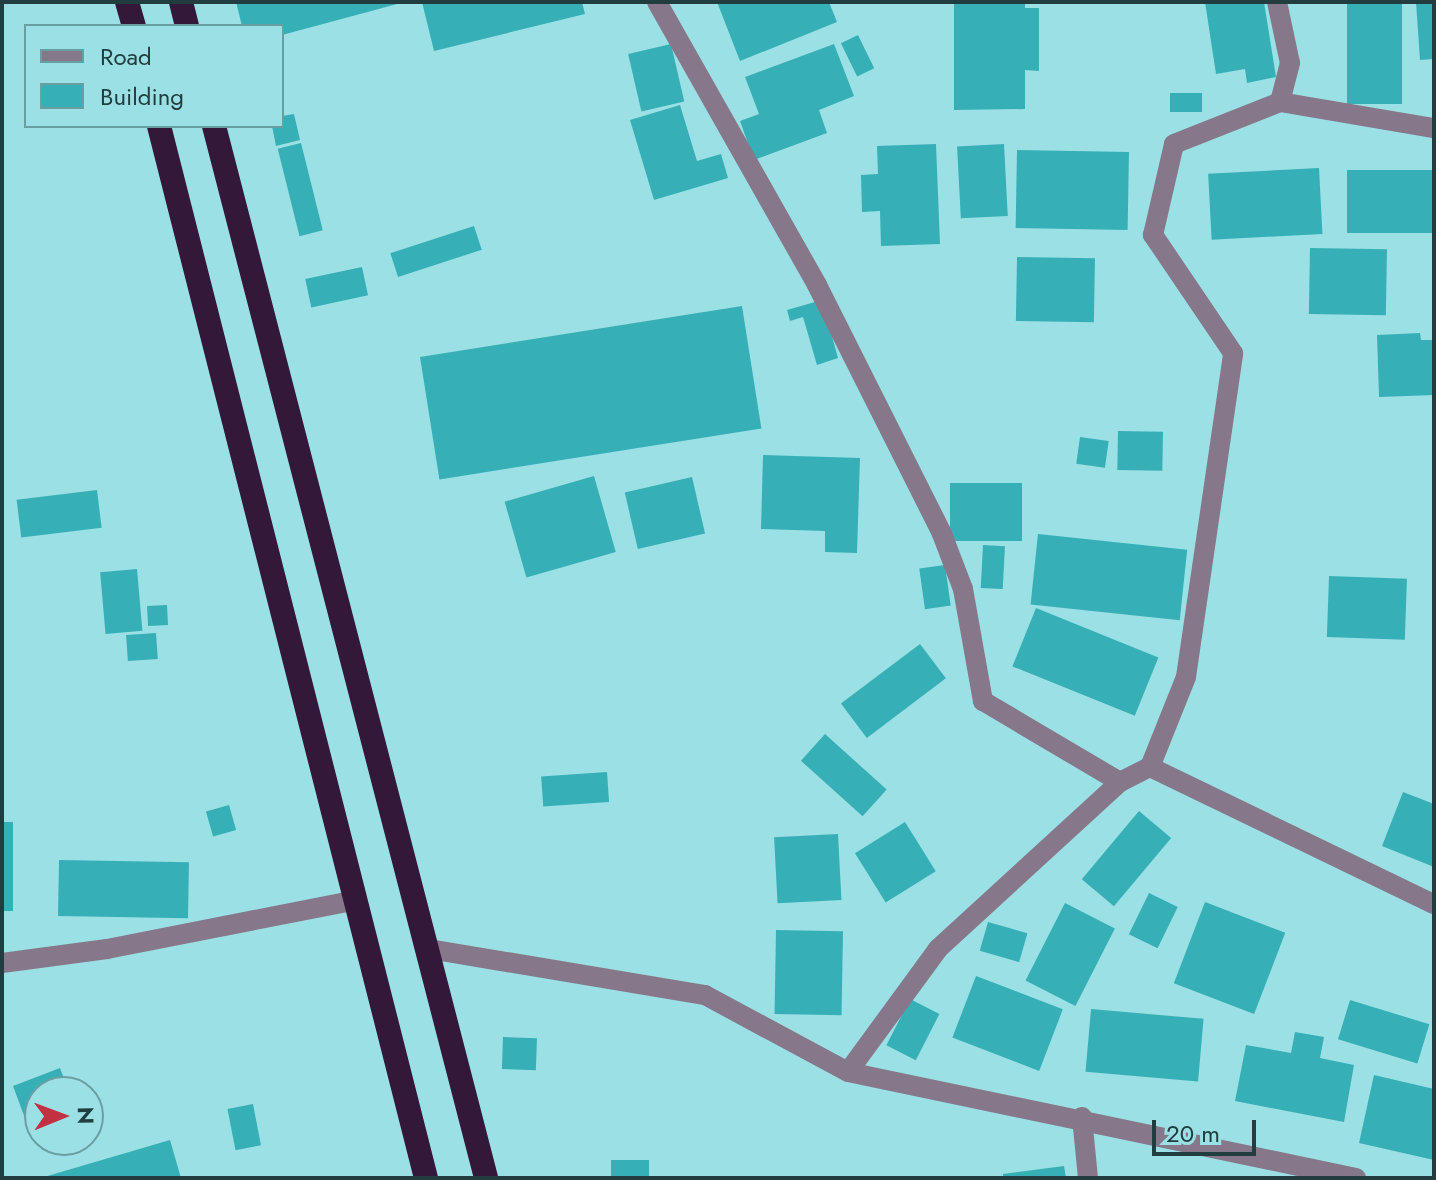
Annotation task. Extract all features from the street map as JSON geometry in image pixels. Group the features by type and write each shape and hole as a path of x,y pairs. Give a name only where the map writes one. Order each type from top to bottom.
{"highway":[{"path":"127,2 133,24"},
{"path":"181,2 186,24"},
{"path":"160,128 426,1178"},
{"path":"215,128 486,1178"}],"street":[{"path":"657,2 817,285 942,534 963,589 983,701 1120,782"},
{"path":"1277,2 1290,63 1280,102"},
{"path":"848,1072 938,949 1120,782 1150,767 1186,677 1233,353 1153,235 1174,144 1280,102 1434,128"},
{"path":"1150,767 1434,904"},
{"path":"2,963 107,949 356,900"},
{"path":"429,949 705,995 848,1072 1082,1117 1356,1178"},
{"path":"1082,1117 1088,1178"}],"building":[{"path":"236,2 401,2 284,34 284,24 242,24"},
{"path":"422,2 582,2 585,14 434,51"},
{"path":"717,2 829,2 837,22 740,61"},
{"path":"954,2 1025,2 1025,8 1039,8 1039,71 1025,70 1025,109 954,110"},
{"path":"1205,2 1264,2 1276,77 1247,83 1245,69 1216,74"},
{"path":"1347,2 1402,2 1402,104 1347,104"},
{"path":"1416,2 1434,2 1434,59 1420,60"},
{"path":"858,35 874,68 857,77 841,43"},
{"path":"671,44 684,101 641,111 628,54"},
{"path":"834,44 854,96 819,110 827,133 754,160 740,121 759,114 745,77"},
{"path":"1170,93 1202,93 1202,112 1170,112"},
{"path":"680,105 697,161 721,154 728,178 654,200 630,120"},
{"path":"294,114 300,140 276,146 272,128 284,128 284,116"},
{"path":"301,143 323,230 299,236 278,149"},
{"path":"936,144 940,244 881,246 880,211 862,212 861,175 878,174 877,146"},
{"path":"1004,144 1008,216 961,218 957,146"},
{"path":"1017,150 1129,152 1128,230 1016,228"},
{"path":"1319,168 1322,234 1212,240 1208,174"},
{"path":"1347,170 1434,170 1434,233 1347,233"},
{"path":"474,226 482,250 398,277 390,253"},
{"path":"1310,248 1387,249 1386,315 1309,314"},
{"path":"1017,257 1095,258 1094,322 1016,321"},
{"path":"362,267 368,295 311,307 305,279"},
{"path":"822,300 838,358 817,365 803,317 790,321 787,310"},
{"path":"742,306 761,428 439,479 420,357"},
{"path":"1420,333 1421,340 1434,340 1434,395 1379,397 1377,335"},
{"path":"1118,431 1163,432 1162,471 1117,470"},
{"path":"1080,437 1109,441 1105,468 1076,464"},
{"path":"763,455 860,458 857,553 825,552 825,531 761,529"},
{"path":"594,476 616,552 526,578 505,502"},
{"path":"692,477 705,534 638,549 625,493"},
{"path":"950,483 1022,483 1022,541 950,541"},
{"path":"97,490 102,528 21,538 17,500"},
{"path":"1038,534 1187,550 1180,620 1031,605"},
{"path":"983,545 1005,546 1003,589 981,588"},
{"path":"945,565 951,606 925,609 919,569"},
{"path":"137,569 142,631 106,634 100,572"},
{"path":"1329,576 1407,579 1405,640 1327,637"},
{"path":"167,605 168,625 148,626 147,606"},
{"path":"1036,608 1158,657 1135,716 1012,666"},
{"path":"156,633 158,659 128,661 126,635"},
{"path":"920,644 946,678 867,738 841,704"},
{"path":"825,734 887,790 863,816 801,761"},
{"path":"607,772 609,802 543,807 541,777"},
{"path":"1403,792 1434,804 1434,867 1382,846"},
{"path":"229,805 236,830 213,837 206,812"},
{"path":"1139,811 1171,838 1114,906 1082,879"},
{"path":"2,822 13,822 13,911 2,911"},
{"path":"905,822 936,871 886,902 855,853"},
{"path":"838,834 841,900 778,903 774,837"},
{"path":"59,860 189,862 188,918 58,916"},
{"path":"1149,893 1178,907 1158,948 1129,934"},
{"path":"1205,902 1285,933 1254,1014 1174,983"},
{"path":"1065,903 1115,928 1075,1006 1026,981"},
{"path":"988,922 1027,933 1019,962 980,951"},
{"path":"776,930 843,931 842,1015 775,1014"},
{"path":"976,976 1063,1009 1039,1071 952,1038"},
{"path":"910,999 939,1014 916,1060 886,1045"},
{"path":"1350,1000 1429,1024 1417,1063 1338,1039"},
{"path":"1091,1009 1204,1019 1198,1082 1086,1072"},
{"path":"1295,1032 1324,1037 1320,1058 1354,1065 1344,1122 1235,1101 1246,1045 1291,1053"},
{"path":"503,1037 537,1038 536,1070 502,1069"},
{"path":"60,1068 63,1076 39,1076"},
{"path":"1374,1075 1434,1089 1434,1160 1359,1143"},
{"path":"24,1082 24,1116 13,1086"},
{"path":"253,1104 261,1145 235,1150 227,1109"},
{"path":"170,1140 181,1178 44,1178 44,1177"},
{"path":"611,1160 649,1160 649,1178 611,1178"},
{"path":"1064,1166 1066,1178 1003,1178 1003,1174"}]}
